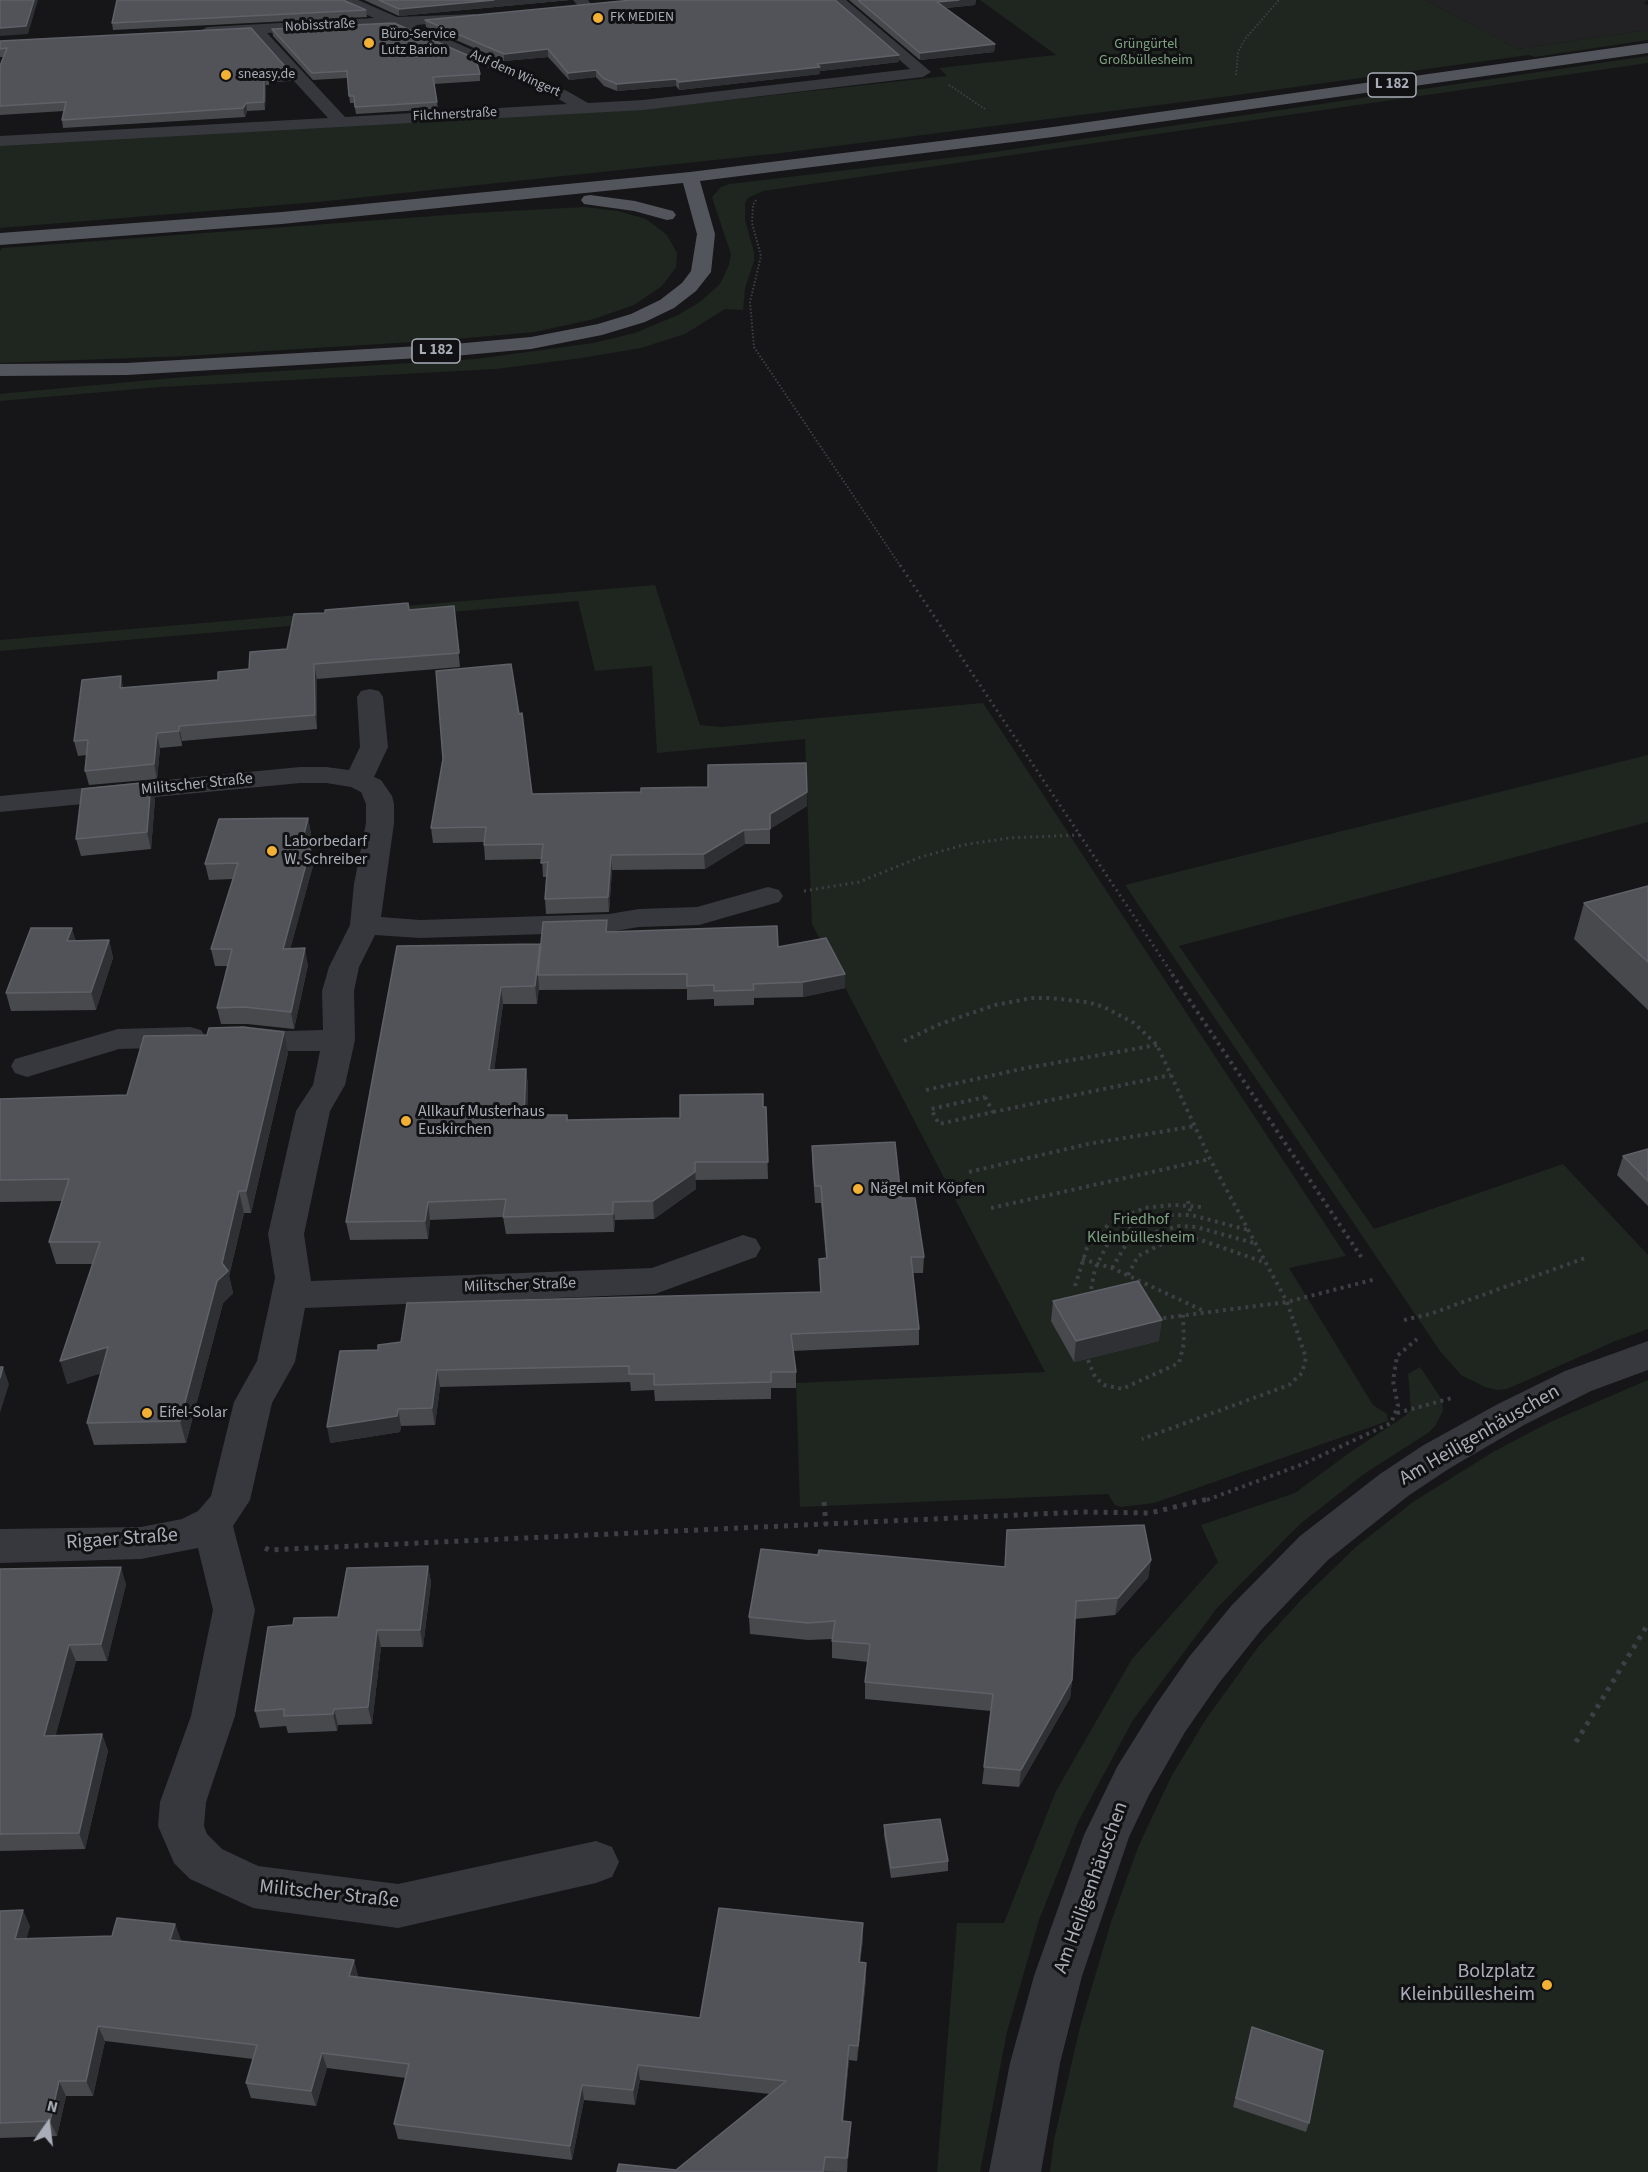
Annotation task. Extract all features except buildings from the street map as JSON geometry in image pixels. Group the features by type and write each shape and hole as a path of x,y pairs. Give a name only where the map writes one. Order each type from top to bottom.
{"main road":[{"name":"L 182","path":"2,239 259,220 690,177 1053,132 1648,48"},
{"name":"L 182","path":"0,370 127,369 454,350 578,335 638,318 680,295 701,272 704,265 690,238 706,234 690,177"},
{"path":"645,182 668,215 690,238"},
{"name":"L 182","path":"504,197 609,202 668,215"},
{"name":"L 182","path":"0,385 84,377 127,369"}],"street":[{"name":"Auf dem Wingert","path":"346,0 561,94 584,108"},
{"name":"Filchnerstraße","path":"0,141 643,105 923,72 837,0"},
{"path":"563,8 587,3"},
{"name":"Nobisstraße","path":"188,33 487,15"},
{"path":"258,30 263,39 340,122"},
{"path":"358,780 374,747 370,697"},
{"name":"Militscher Straße","path":"0,804 300,775 326,775 358,780 371,786 380,804 380,823 369,884 365,925 342,975 339,991 339,1040 329,1085 313,1111 286,1234 293,1278 276,1362 253,1401 221,1511 234,1610 213,1716 183,1802 181,1826 190,1848 206,1864 253,1887 398,1905 596,1862"},
{"path":"365,925 420,929 609,923 639,918 699,916 768,896"},
{"path":"27,1066 118,1039 247,1036 287,1041 339,1040"},
{"name":"Militscher Straße","path":"290,1295 656,1281 743,1248"},
{"name":"Am Heiligenhäuschen","path":"1015,2172 1035,2064 1058,1976 1107,1835 1139,1770 1170,1719 1204,1670 1255,1609 1314,1548 1394,1485 1436,1457 1536,1402 1578,1381 1648,1354"},
{"name":"Rigaer Straße","path":"0,1546 141,1543 190,1534 221,1511"}],"path":[{"path":"1232,81 1237,73 1238,52 1245,39 1278,0"},
{"path":"750,302 754,347 1362,1258"},
{"path":"768,896 859,882 938,851 963,845 1009,838 1081,835"},
{"path":"904,1041 978,1010 1015,1000 1040,998 1068,999 1104,1007 1134,1023 1156,1045 1210,1159 1287,1302 1306,1359 1302,1373 1289,1385 1142,1439"},
{"path":"926,1090 1026,1068 1156,1045"},
{"path":"993,1112 985,1097 931,1109 939,1124 993,1112 1057,1096 1171,1075"},
{"path":"969,1172 1088,1144 1195,1126"},
{"path":"991,1208 1210,1159"},
{"path":"1188,1203 1191,1215"},
{"path":"1075,1286 1087,1248 1099,1233 1119,1218 1144,1208 1188,1203 1202,1207"},
{"path":"1091,1289 1103,1250 1114,1236 1139,1221 1172,1215 1191,1215 1248,1230"},
{"path":"1112,1268 1127,1243 1142,1235 1180,1226 1196,1227 1255,1243"},
{"path":"1128,1275 1138,1256 1172,1239 1198,1239 1266,1263"},
{"path":"1404,1320 1430,1314 1588,1257"},
{"path":"1082,1259 1112,1268 1207,1312"},
{"path":"1146,1320 1287,1302 1376,1279"},
{"path":"1088,1360 1095,1377 1104,1385 1122,1389 1179,1363 1184,1343 1183,1315"},
{"path":"221,1511 269,1550 1082,1512 1150,1513 1197,1503 1303,1464 1391,1423 1398,1406 1393,1381 1397,1356 1417,1339"},
{"path":"1397,1413 1459,1396"},
{"path":"824,1502 826,1525"},
{"path":"1576,1742 1648,1624"}],"shaded area":[{"path":"1425,0 1648,0 1644,3 1648,5 1648,30 1518,49"}],"green space":[{"name":"Grüngürtel Großbüllesheim","path":"980,0 1425,0 1518,49 1648,30 1648,40 1535,57 1529,55 781,153 318,202 0,228 0,143 637,110 947,76 939,68 1056,55"},
{"path":"1648,56 1648,63 763,191 748,198 745,203 745,220 754,252 754,261 745,288 743,310 725,309 685,334 641,348 496,369 161,387 0,401 0,394 9,393 184,377 476,359 593,343 635,333 678,315 701,301 720,284 729,265 731,254 712,197 721,187 730,184 973,155"},
{"path":"585,207 618,211 646,219 667,235 677,253 676,267 662,286 634,305 594,319 535,332 445,340 186,356 0,363 0,251 2,248 474,213"},
{"name":"Friedhof Kleinbüllesheim","path":"655,585 700,725 721,727 983,703 1346,1256 1289,1268 1373,1405 1387,1414 1388,1421 1154,1503 1121,1507 1115,1505 1108,1494 800,1507 796,1383 1045,1372 812,924 805,739 657,753 652,666 595,671 578,601 0,651 0,640"},
{"path":"1648,755 1648,822 1179,946 1374,1229 1563,1164 1648,1255 1648,1329 1507,1389 1497,1390 1485,1387 1461,1375 1440,1351 1125,885"},
{"path":"1420,1367 1442,1400 1443,1411 1435,1426 1428,1433 1364,1474 1300,1524 1217,1608 1133,1720 1078,1822 1039,1920 1007,2032 980,2172 937,2172 957,1923 1004,1923 1056,1791 1132,1659 1218,1562 1201,1525 1295,1493 1349,1453 1405,1416 1411,1409 1408,1374"},
{"path":"1648,1380 1648,2172 1050,2172 1054,2140 1080,2027 1111,1922 1139,1845 1171,1777 1206,1719 1258,1647 1303,1598 1357,1546 1413,1502 1493,1452 1550,1422"}],"place":[{"name":"FK MEDIEN","path":"598,18"},
{"name":"Büro-Service Lutz Barion","path":"369,43"},
{"name":"sneasy.de","path":"226,75"},
{"name":"Laborbedarf W. Schreiber","path":"272,851"},
{"name":"Allkauf Musterhaus Euskirchen","path":"406,1121"},
{"name":"Nägel mit Köpfen","path":"858,1189"},
{"name":"Eifel-Solar","path":"147,1413"},
{"name":"Bolzplatz Kleinbüllesheim","path":"1547,1985"}]}
